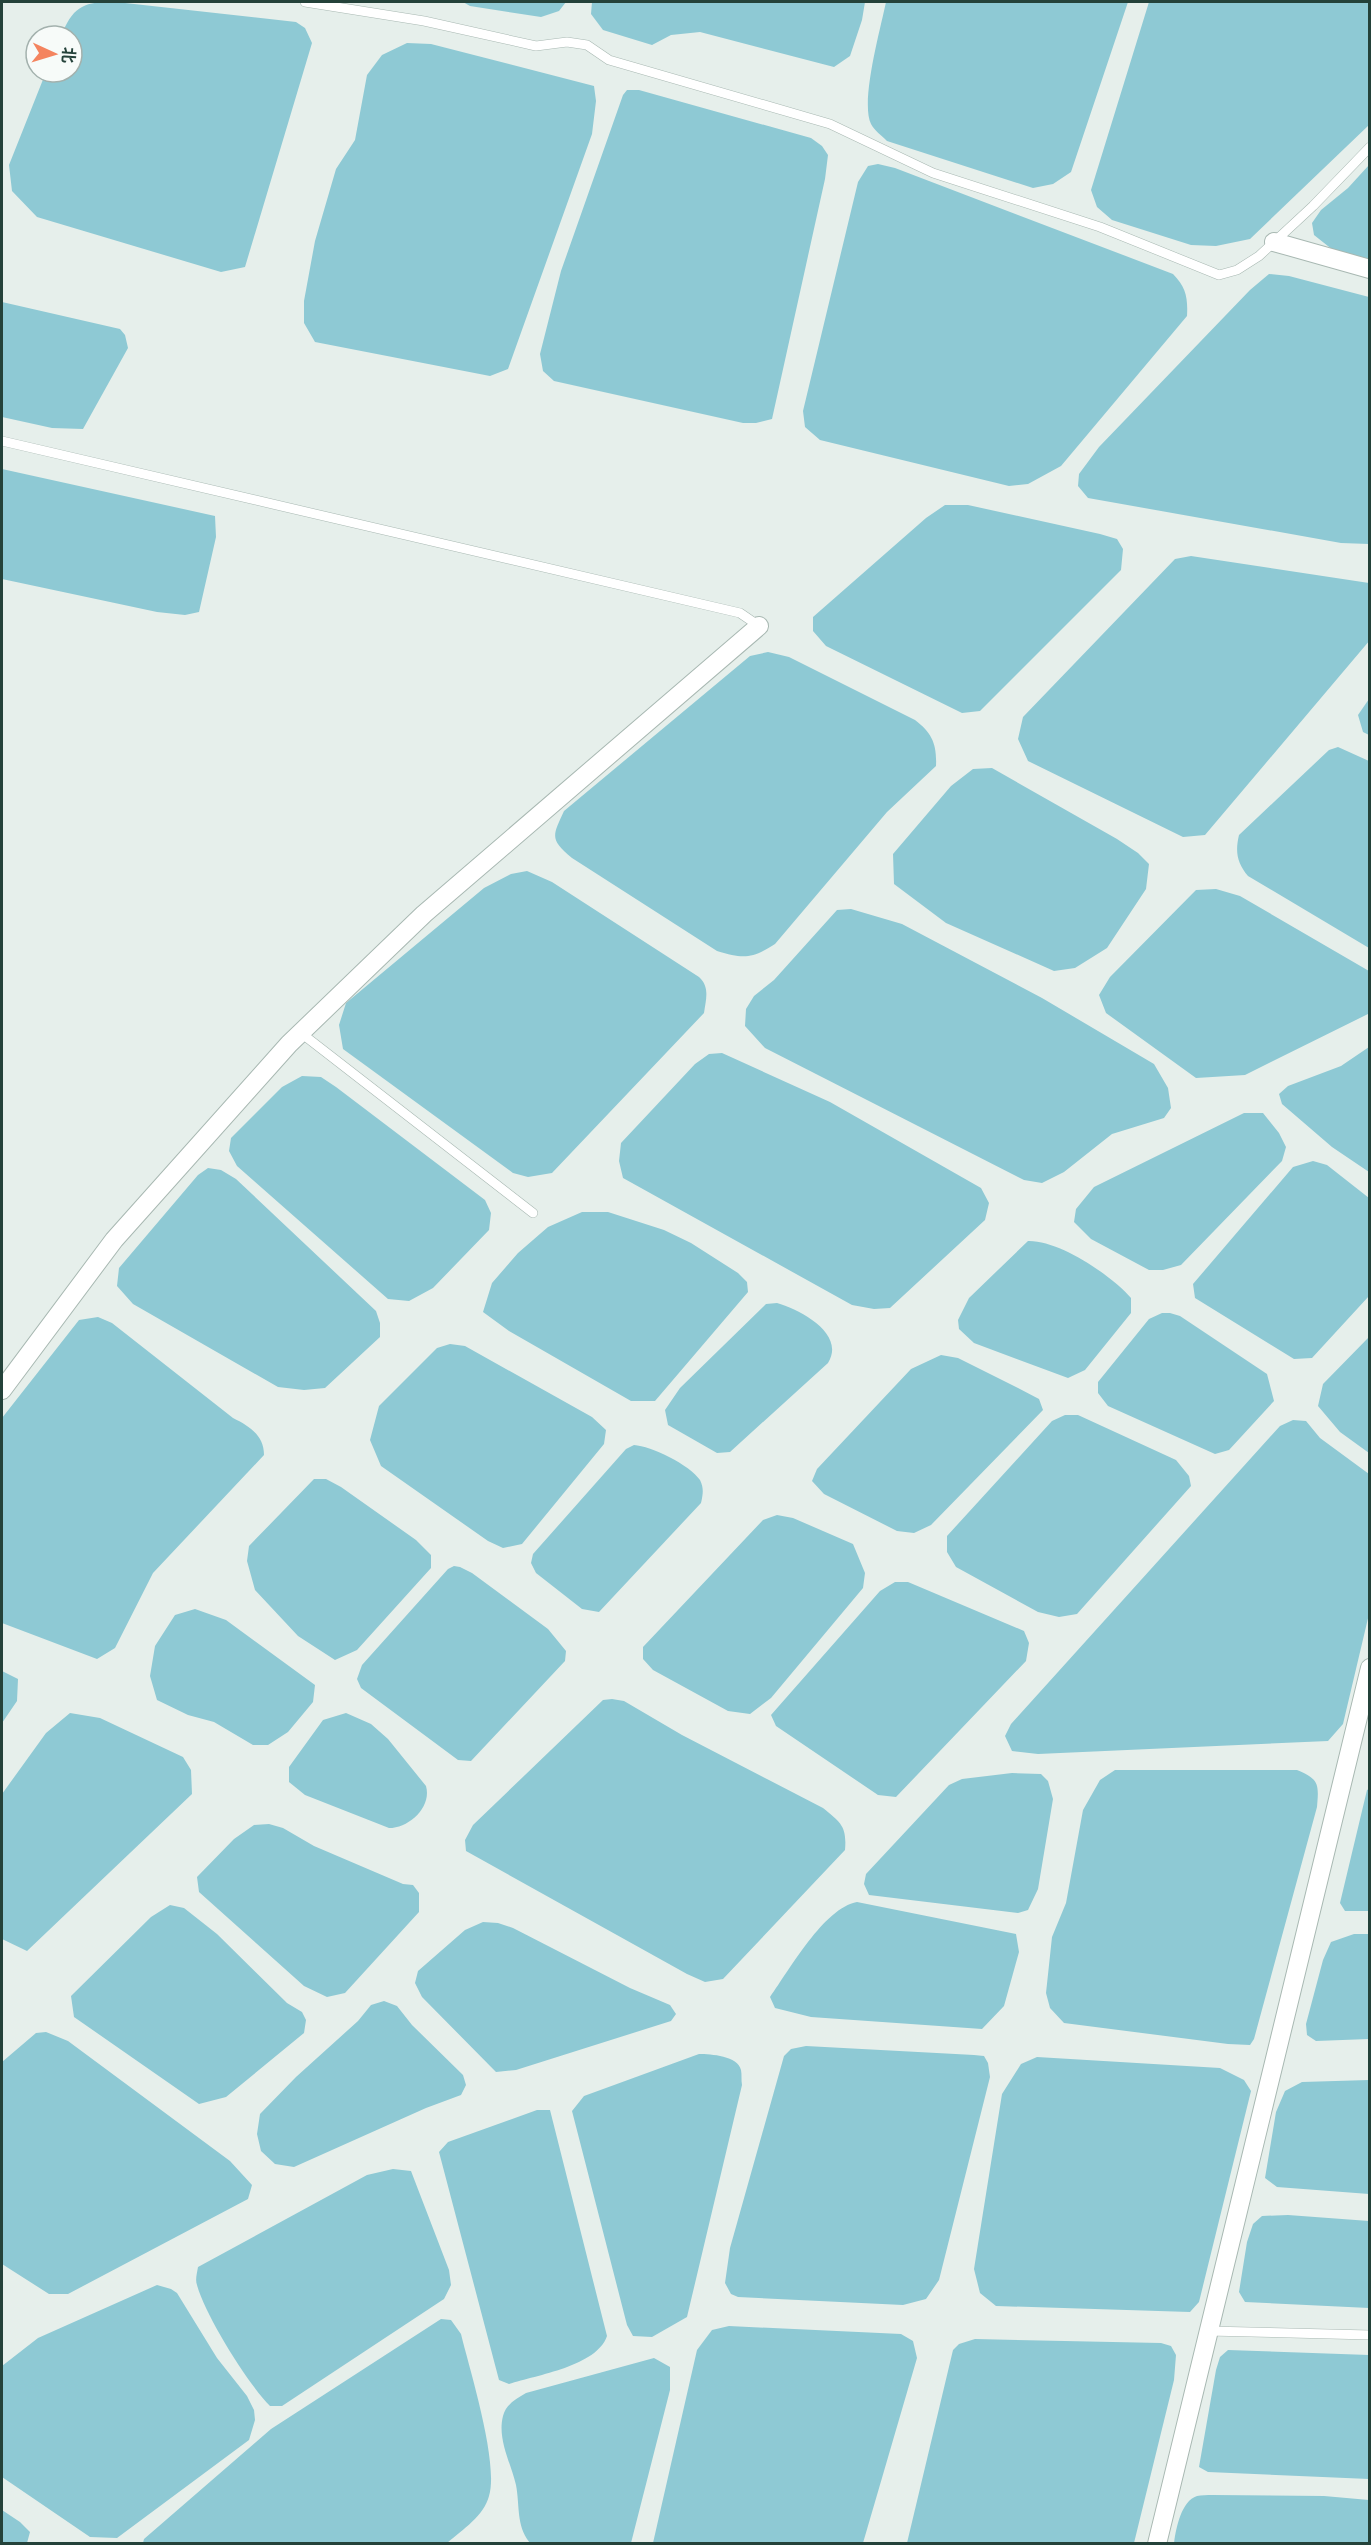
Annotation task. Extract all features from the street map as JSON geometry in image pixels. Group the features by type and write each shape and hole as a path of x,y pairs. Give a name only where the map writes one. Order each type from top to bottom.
{"street":[{"path":"1274,242 1370,269"},
{"path":"2,1390 114,1240 213,1127 301,1033 424,914 759,626"},
{"path":"1157,2544 1370,1668"}],"lane":[{"path":"305,2 424,21 536,46 567,42 587,45 609,60 752,99 830,124 933,173 1100,227 1220,275 1237,270 1259,256 1313,206 1370,147"},
{"path":"2,441 729,610 740,613 759,626"},
{"path":"301,1033 533,1213"},
{"path":"1209,2331 1370,2335"}],"water":[{"path":"116,2 296,22 305,28 312,43 245,267 221,272 37,217 12,191 9,165 41,84 84,84 84,24 66,24 81,7 96,3"},
{"path":"463,2 566,2 559,11 541,17 470,6"},
{"path":"592,2 865,2 862,20 850,56 834,67 700,32 671,35 652,45 603,30 591,14"},
{"path":"886,2 1128,2 1071,172 1053,184 1033,188 887,141 876,131 868,113 868,99 872,64"},
{"path":"1149,2 1369,2 1369,125 1250,239 1216,246 1191,245 1112,220 1097,207 1091,190"},
{"path":"407,43 431,44 594,86 596,101 592,134 508,369 490,376 315,342 304,323 304,301 315,241 336,169 355,140 367,75 382,55"},
{"path":"627,90 639,90 811,138 822,146 828,155 825,179 772,419 743,423 554,381 543,371 540,354 561,271 623,95"},
{"path":"878,164 895,168 1173,274 1183,288 1187,316 1061,466 1028,484 1009,486 820,440 805,427 803,411 858,182 868,166"},
{"path":"1369,165 1369,262 1338,254 1314,235 1312,223 1321,210 1348,188"},
{"path":"1269,274 1289,276 1369,297 1369,544 1341,543 1088,498 1078,486 1079,474 1099,447 1250,290"},
{"path":"2,302 120,329 125,335 128,348 83,429 52,428 2,417"},
{"path":"2,469 215,516 216,537 199,612 185,615 157,612 2,579"},
{"path":"945,505 968,505 1100,534 1117,539 1123,549 1121,570 980,711 962,713 826,646 813,631 813,617 926,518"},
{"path":"1191,556 1369,583 1370,640 1205,835 1183,837 1028,761 1018,739 1023,717 1175,559"},
{"path":"768,652 789,657 915,720 926,730 932,740 936,751 936,766 887,812 775,944 760,953 741,956 717,951 572,858 557,842 555,832 564,811 750,656"},
{"path":"1369,699 1369,735 1363,732 1358,715"},
{"path":"1338,747 1369,761 1369,948 1248,876 1238,857 1239,835 1329,750"},
{"path":"992,768 1117,839 1138,853 1149,864 1146,889 1107,948 1075,968 1054,971 946,923 894,884 893,854 951,786 973,769"},
{"path":"527,871 552,882 699,977 705,985 706,994 704,1013 552,1173 528,1177 513,1173 343,1049 339,1025 346,1003 484,888 511,874"},
{"path":"1216,889 1240,896 1369,971 1370,1010 1368,1014 1245,1075 1196,1078 1106,1013 1099,995 1110,977 1196,890"},
{"path":"851,909 902,924 1042,998 1154,1064 1168,1088 1171,1108 1164,1118 1112,1134 1064,1172 1042,1183 1024,1180 765,1048 745,1026 746,1009 754,996 774,980 837,910"},
{"path":"1369,1047 1369,1172 1332,1147 1282,1104 1279,1094 1288,1086 1341,1066"},
{"path":"722,1053 830,1102 981,1188 989,1203 985,1220 890,1308 874,1309 852,1305 623,1178 619,1161 621,1143 695,1064 709,1054"},
{"path":"302,1076 321,1077 336,1087 485,1200 491,1213 489,1230 433,1288 409,1301 388,1299 237,1166 229,1151 231,1138 282,1087"},
{"path":"1244,1113 1263,1113 1279,1133 1286,1147 1282,1161 1181,1265 1163,1270 1149,1270 1091,1239 1074,1222 1076,1209 1094,1187"},
{"path":"1313,1161 1327,1165 1369,1198 1369,1296 1312,1358 1294,1359 1195,1298 1193,1284 1293,1167"},
{"path":"208,1168 221,1170 236,1179 376,1311 380,1323 380,1337 325,1388 304,1390 278,1387 133,1304 117,1286 119,1268 198,1175"},
{"path":"582,1212 608,1212 664,1230 691,1243 738,1273 747,1282 748,1292 655,1401 631,1401 509,1331 483,1312 492,1283 518,1253 548,1227"},
{"path":"1028,1241 1054,1246 1084,1260 1111,1279 1131,1298 1131,1313 1085,1370 1068,1378 974,1343 959,1329 958,1320 969,1298"},
{"path":"777,1303 808,1317 826,1333 831,1342 832,1352 828,1363 730,1452 717,1453 668,1425 665,1410 680,1388 766,1304"},
{"path":"1162,1313 1180,1316 1267,1374 1274,1401 1229,1450 1215,1454 1108,1406 1098,1393 1098,1382 1149,1319"},
{"path":"98,1317 112,1323 233,1418 255,1432 261,1442 264,1455 153,1573 115,1648 97,1659 2,1623 2,1418 79,1320"},
{"path":"1369,1337 1369,1453 1340,1432 1318,1406 1323,1384"},
{"path":"450,1344 465,1346 592,1417 606,1430 604,1444 522,1544 503,1548 488,1541 381,1466 370,1440 379,1406 437,1348"},
{"path":"941,1355 958,1358 1039,1399 1043,1410 931,1525 914,1533 897,1531 824,1494 812,1481 817,1469 911,1369"},
{"path":"1065,1415 1078,1415 1176,1460 1189,1476 1191,1486 1077,1614 1059,1617 1038,1612 956,1567 947,1552 947,1536 1052,1421"},
{"path":"1293,1420 1306,1421 1320,1438 1369,1474 1369,1614 1343,1724 1328,1741 1038,1754 1012,1751 1005,1736 1011,1724 1280,1426"},
{"path":"634,1445 670,1457 695,1474 702,1486 701,1503 599,1612 582,1609 536,1573 531,1563 533,1554 626,1449"},
{"path":"314,1479 326,1479 341,1487 416,1540 431,1555 431,1568 357,1650 335,1660 298,1636 255,1590 247,1561 249,1546"},
{"path":"777,1515 793,1518 853,1544 865,1573 863,1588 771,1698 750,1714 728,1711 653,1670 643,1659 643,1647 763,1520"},
{"path":"454,1566 472,1573 548,1629 566,1651 565,1661 471,1761 458,1760 361,1688 357,1679 362,1665 448,1569"},
{"path":"895,1582 908,1582 1024,1631 1029,1643 1026,1661 896,1797 878,1795 776,1726 771,1715 880,1591"},
{"path":"195,1609 226,1620 315,1685 313,1702 288,1732 268,1745 253,1745 214,1722 188,1715 157,1700 150,1676 155,1646 175,1615"},
{"path":"2,1671 18,1679 17,1701 2,1723"},
{"path":"603,1700 624,1701 682,1735 823,1808 844,1830 845,1850 723,1979 705,1982 687,1974 466,1851 465,1840 473,1825"},
{"path":"70,1713 100,1718 183,1757 191,1770 192,1794 27,1951 2,1939 2,1794 46,1733"},
{"path":"346,1713 371,1724 388,1739 426,1786 426,1801 422,1809 404,1824 389,1828 305,1795 289,1782 289,1767 323,1720"},
{"path":"1115,1770 1297,1770 1310,1776 1316,1783 1317,1807 1254,2039 1250,2045 1064,2023 1050,2008 1046,1993 1052,1937 1066,1903 1083,1810 1100,1780"},
{"path":"1012,1773 1041,1774 1048,1781 1053,1799 1038,1889 1028,1910 1018,1913 869,1895 864,1884 866,1874 949,1785 962,1779"},
{"path":"1369,1789 1369,1911 1345,1911 1340,1903"},
{"path":"269,1824 283,1828 314,1846 403,1884 413,1885 419,1893 419,1912 345,1993 327,1997 304,1986 199,1892 197,1877 234,1839 254,1825"},
{"path":"857,1902 1016,1934 1019,1952 1004,2006 982,2029 811,2017 775,2008 770,1997 809,1941 832,1915"},
{"path":"170,1905 184,1908 217,1934 287,2003 302,2012 306,2020 304,2033 226,2097 199,2104 74,2017 71,1996 151,1917"},
{"path":"483,1922 498,1923 513,1928 630,1988 670,2005 676,2014 671,2021 516,2070 496,2072 422,1997 415,1983 418,1971 465,1930"},
{"path":"1354,1934 1369,1934 1369,2039 1316,2041 1307,2035 1306,2024 1323,1960 1331,1942"},
{"path":"384,2001 397,2006 412,2025 463,2075 466,2085 461,2095 426,2108 294,2167 275,2164 261,2151 257,2134 260,2114 296,2077 358,2021 371,2005"},
{"path":"46,2032 68,2041 230,2161 252,2185 248,2199 68,2294 49,2294 2,2264 2,2062 36,2033"},
{"path":"806,2046 974,2055 984,2056 988,2063 990,2077 939,2280 926,2299 903,2305 738,2297 731,2294 725,2283 730,2248 784,2056 791,2049"},
{"path":"699,2054 723,2057 735,2062 741,2070 742,2085 687,2317 652,2337 633,2336 627,2325 572,2111 584,2096"},
{"path":"1037,2057 1220,2068 1244,2080 1251,2091 1199,2302 1190,2312 996,2306 980,2293 974,2269 1002,2094 1021,2064"},
{"path":"1369,2080 1369,2194 1277,2187 1265,2178 1276,2112 1285,2091 1302,2082"},
{"path":"537,2110 550,2110 607,2336 601,2346 579,2362 509,2384 499,2380 439,2152 448,2142"},
{"path":"393,2169 411,2171 449,2270 451,2285 444,2299 282,2406 270,2406 239,2366 218,2331 196,2283 198,2267 367,2175"},
{"path":"1288,2215 1369,2221 1369,2308 1245,2302 1239,2292 1247,2242 1253,2224 1262,2216"},
{"path":"157,2285 177,2293 217,2358 247,2396 254,2410 255,2420 249,2440 117,2538 90,2537 2,2477 2,2366 38,2338"},
{"path":"441,2319 451,2320 461,2334 487,2440 491,2481 489,2496 482,2510 447,2543 143,2543 144,2539 271,2429"},
{"path":"729,2326 901,2334 913,2341 917,2358 863,2543 653,2543 697,2350 712,2330"},
{"path":"975,2339 1161,2343 1171,2346 1176,2355 1174,2380 1134,2543 907,2543 953,2350 959,2344"},
{"path":"1228,2350 1369,2355 1369,2479 1208,2472 1199,2467 1216,2370 1220,2357"},
{"path":"654,2358 670,2367 670,2390 631,2543 530,2543 520,2523 516,2485 503,2442 502,2425 506,2408 526,2393"},
{"path":"1197,2496 1324,2496 1369,2500 1369,2543 1174,2543 1180,2516 1187,2503"},
{"path":"2,2510 30,2532 27,2543 2,2543"}]}
